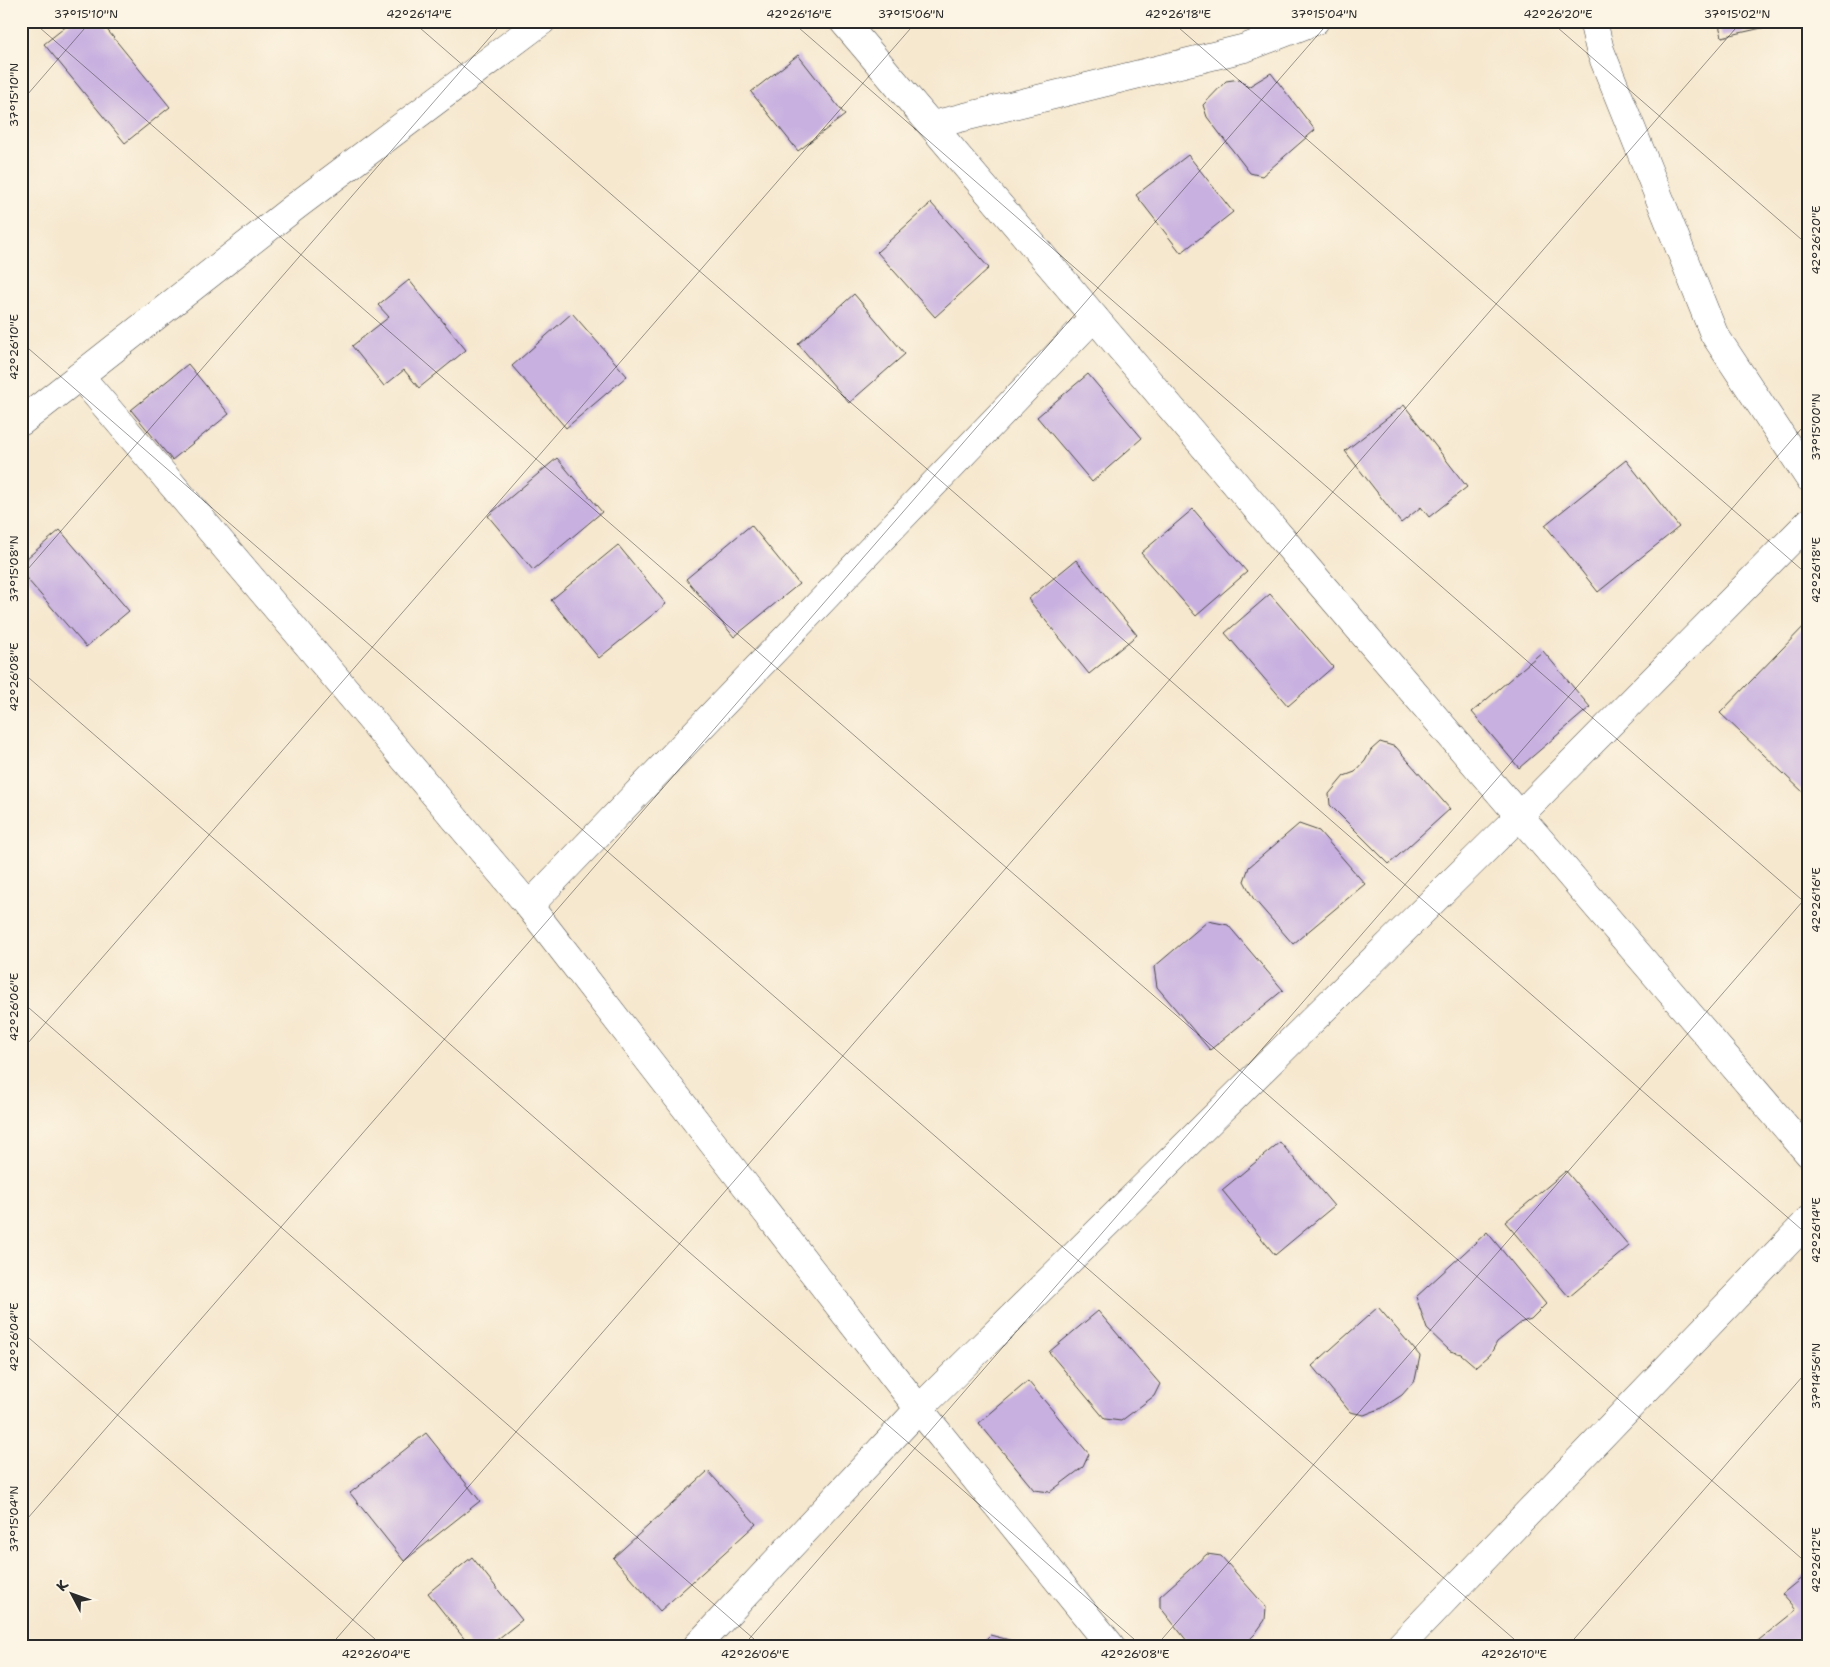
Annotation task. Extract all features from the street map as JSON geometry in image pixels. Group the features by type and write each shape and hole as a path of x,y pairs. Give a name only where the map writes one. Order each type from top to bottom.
{"street":[{"path":"21,422 296,206 542,21"},
{"path":"844,21 1519,816 1809,1154"},
{"path":"932,125 1245,48 1315,21"},
{"path":"1593,21 1600,50 1714,334 1809,478"},
{"path":"529,906 1094,317"},
{"path":"80,376 529,906 919,1408 1111,1646"},
{"path":"697,1646 919,1408 1519,816 1809,522"},
{"path":"1400,1646 1809,1220"}],"building":[{"path":"73,21 100,21 170,107 125,143 44,44"},
{"path":"1718,21 1788,21 1788,22 1722,37"},
{"path":"798,55 845,115 798,151 751,92"},
{"path":"1271,73 1315,130 1262,176 1250,173 1207,117 1203,105 1226,81 1240,79 1248,87"},
{"path":"1188,155 1233,212 1181,253 1136,195"},
{"path":"931,203 989,268 935,317 877,252"},
{"path":"409,280 466,350 419,388 404,370 384,386 352,346 389,317 378,305"},
{"path":"854,294 905,354 849,403 798,344"},
{"path":"572,313 627,376 566,428 512,366"},
{"path":"188,364 229,414 172,460 131,410"},
{"path":"1088,374 1142,438 1092,482 1037,417"},
{"path":"1404,405 1467,487 1429,517 1421,507 1401,523 1345,451"},
{"path":"557,458 602,512 533,570 488,516"},
{"path":"1626,460 1679,527 1598,592 1545,525"},
{"path":"1193,509 1247,572 1196,616 1141,553"},
{"path":"751,525 799,584 734,637 686,579"},
{"path":"60,530 129,611 86,647 21,572 21,563"},
{"path":"618,545 666,604 599,658 551,600"},
{"path":"1076,560 1137,635 1089,674 1028,599"},
{"path":"1270,594 1333,667 1288,706 1225,633"},
{"path":"1809,621 1809,791 1805,794 1720,713"},
{"path":"1543,651 1590,707 1519,768 1472,712"},
{"path":"1380,742 1396,747 1450,809 1389,864 1330,805 1329,794 1344,776 1355,772 1365,761 1371,750"},
{"path":"1299,824 1319,831 1365,884 1293,944 1253,898 1244,881 1249,867"},
{"path":"1208,921 1228,925 1283,990 1210,1050 1157,987 1154,967"},
{"path":"1280,1142 1334,1206 1275,1255 1222,1190"},
{"path":"1566,1171 1629,1246 1569,1297 1505,1222"},
{"path":"1487,1232 1546,1304 1531,1319 1522,1322 1497,1342 1490,1355 1476,1367 1461,1354 1450,1351 1427,1329 1416,1297"},
{"path":"1378,1307 1420,1356 1415,1380 1402,1395 1382,1408 1364,1415 1350,1412 1312,1366"},
{"path":"1098,1311 1160,1384 1154,1396 1121,1421 1105,1419 1049,1352"},
{"path":"1028,1381 1089,1454 1083,1467 1050,1492 1034,1490 979,1423"},
{"path":"426,1433 480,1501 404,1561 350,1493"},
{"path":"708,1471 756,1524 660,1611 613,1558"},
{"path":"1207,1554 1221,1556 1266,1607 1265,1620 1243,1646 1191,1646 1160,1607 1160,1596"},
{"path":"472,1557 522,1620 489,1646 470,1646 428,1593"},
{"path":"1809,1572 1809,1646 1755,1646 1754,1644 1796,1610 1782,1594"},
{"path":"990,1635 1013,1641 1019,1646 979,1646"}]}
